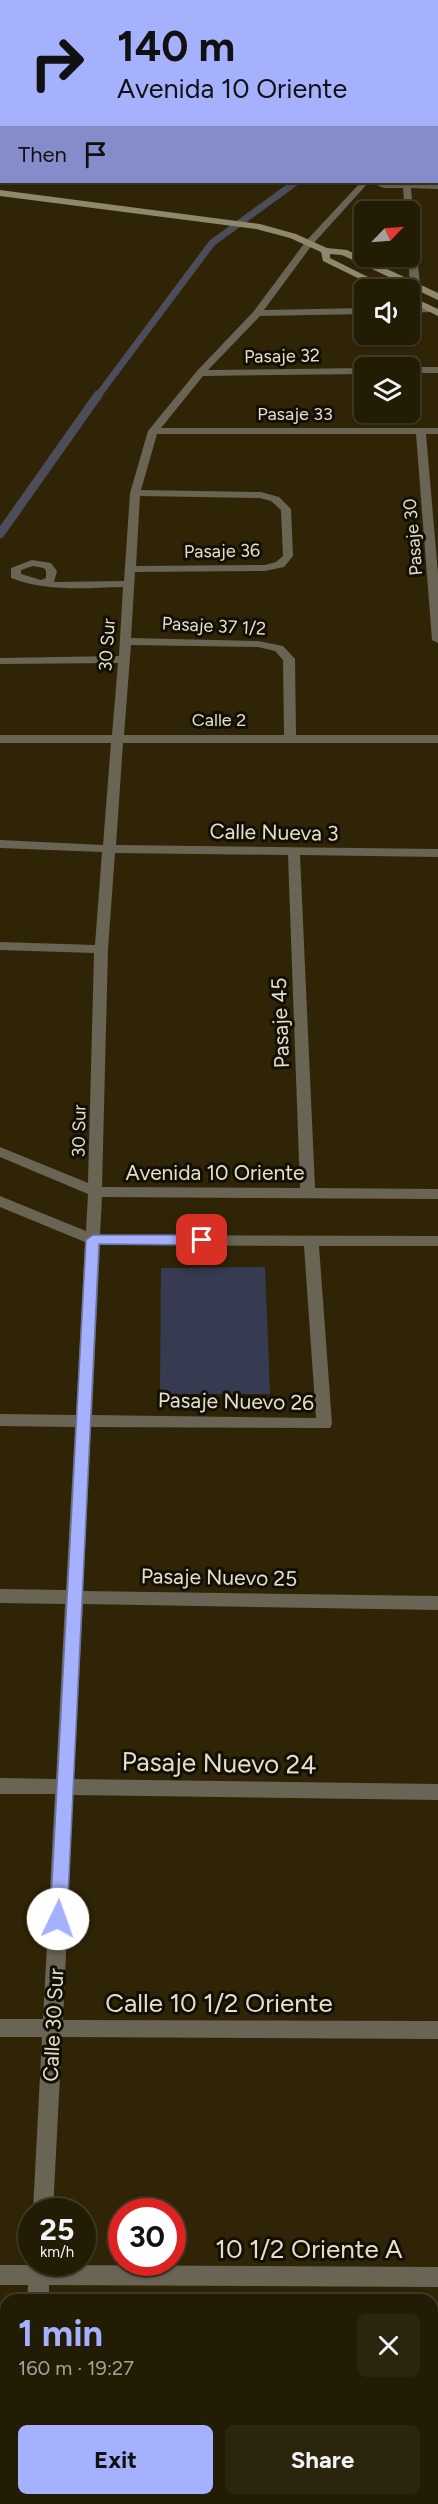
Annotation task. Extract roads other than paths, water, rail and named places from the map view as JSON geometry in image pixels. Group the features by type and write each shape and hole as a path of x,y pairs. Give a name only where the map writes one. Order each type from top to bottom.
{"street":[{"name":"30 Sur","path":"95,1192 101,949 135,493 153,430 200,373 257,313 309,243 364,183"},
{"path":"377,183 438,186"},
{"path":"406,186 408,201"},
{"path":"0,194 274,229 325,251 344,252 400,279"},
{"path":"325,251 326,259 367,279"},
{"path":"420,288 438,297"},
{"path":"420,304 434,311"},
{"path":"257,313 354,311"},
{"path":"420,370 438,370"},
{"name":"Pasaje 32","path":"200,373 354,371"},
{"name":"Pasaje 33","path":"153,430 438,431"},
{"name":"Pasaje 30","path":"421,431 438,640"},
{"name":"Pasaje 36","path":"130,569 265,568 280,564 288,556 286,508 275,499 261,495 135,493"},
{"path":"45,584 129,584"},
{"name":"Pasaje 37 1/2","path":"125,641 258,644 279,648 289,659 290,738"},
{"path":"0,661 124,659"},
{"name":"Calle 2","path":"0,739 438,739"},
{"name":"Calle Nueva 3","path":"0,844 110,849 438,853"},
{"name":"Pasaje 45","path":"294,851 308,1193"},
{"path":"0,946 101,949"},
{"name":"Avenida 10 Oriente","path":"0,1152 95,1192 438,1194"},
{"name":"Calle 30 Sur","path":"44,2198 95,1192"},
{"path":"0,1201 93,1240 438,1241"},
{"name":"Pasaje Nuevo 26","path":"0,1420 324,1424 311,1240"},
{"name":"Pasaje Nuevo 25","path":"0,1596 438,1603"},
{"name":"Pasaje Nuevo 24","path":"0,1786 438,1792"},
{"name":"Calle 10 1/2 Oriente","path":"0,2028 438,2030"},
{"name":"10 1/2 Oriente A","path":"96,2269 438,2277"},
{"name":"10 1/2 Oriente A","path":"0,2275 18,2272"},
{"path":"38,2294 40,2276"}],"waterway":[{"path":"97,397 212,243 295,183"},
{"path":"0,534 98,395"}]}
